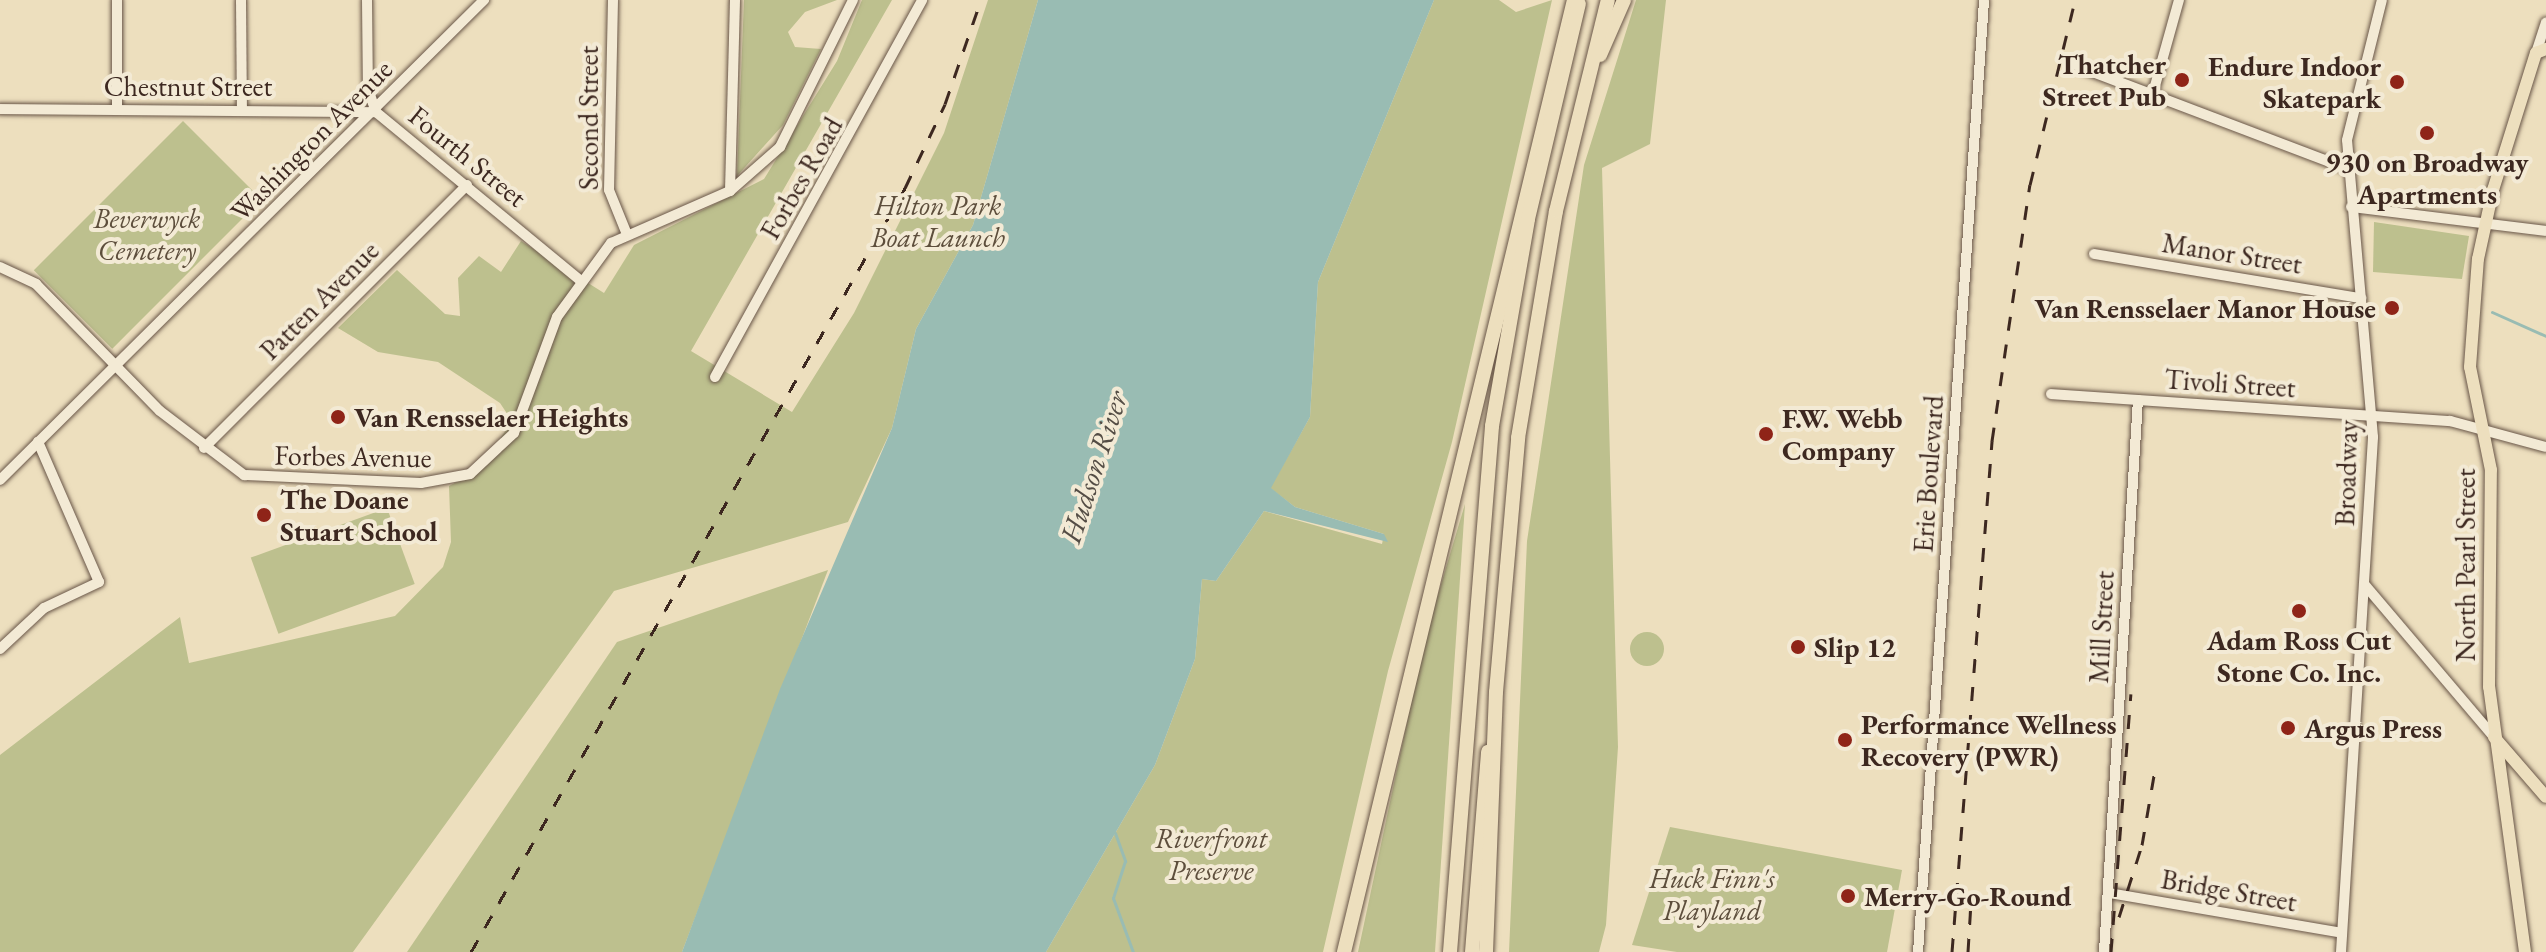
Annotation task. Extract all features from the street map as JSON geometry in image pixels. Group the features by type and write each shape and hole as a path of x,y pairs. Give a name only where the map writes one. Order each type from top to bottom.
{"highway":[{"path":"1344,952 1574,0"},
{"path":"1450,952 1492,426 1528,219 1580,0"},
{"path":"1472,952 1529,362 1582,95 1608,0"},
{"path":"1582,95 1624,0"},
{"path":"1486,952 1496,692"}],"main road":[{"name":"North Pearl Street","path":"2525,952 2494,737 2491,470 2470,367 2486,222 2541,51"},
{"path":"2494,737 2546,797"}],"street":[{"path":"117,0 117,110"},
{"path":"241,0 242,111"},
{"name":"Fourth Street","path":"367,0 368,89 376,112 580,280"},
{"name":"Washington Avenue","path":"0,480 376,112 484,0"},
{"name":"Second Street","path":"613,0 609,190 626,232"},
{"path":"730,191 735,0"},
{"name":"Forbes Avenue","path":"0,267 36,284 115,368 204,448 259,479 421,483 479,470 514,433 557,317 580,280 626,232 730,191 780,147 850,0"},
{"name":"Forbes Road","path":"715,377 922,0"},
{"name":"Erie Boulevard","path":"1918,952 1984,0"},
{"path":"2153,93 2179,0"},
{"name":"Broadway","path":"2341,952 2373,417 2346,168 2350,120 2382,0"},
{"path":"2541,51 2546,23"},
{"path":"2077,66 2346,168"},
{"name":"Chestnut Street","path":"0,109 376,112"},
{"name":"Patten Avenue","path":"204,448 467,185"},
{"path":"2351,207 2546,231"},
{"name":"Manor Street","path":"2094,254 2361,298"},
{"name":"Tivoli Street","path":"2051,394 2373,417 2482,430 2546,447"},
{"name":"Mill Street","path":"2104,952 2138,400"},
{"path":"0,649 44,608 99,582 38,442"},
{"path":"2365,585 2494,737"},
{"name":"Bridge Street","path":"2109,893 2342,933"}],"green space":[{"path":"744,0 837,0 805,12 788,32 795,47 821,49 783,125 737,176"},
{"name":"Hilton Park Boat Launch","path":"862,0 892,0 691,351 792,412 854,313 944,133 988,0 1038,0 973,225 916,329 892,428 848,522 614,591 353,952 0,952 0,755 180,617 189,663 395,616 443,567 451,542 449,486 479,470 512,421 500,403 438,362 378,352 338,328 397,270 445,314 460,316 458,278 479,256 501,272 521,241 604,293 634,245 764,179 837,61"},
{"name":"Riverfront Preserve","path":"1434,0 1499,0 1516,12 1552,0 1452,442 1388,671 1323,952 1046,952 1155,765 1195,659 1202,579 1216,581 1264,511 1382,544 1384,534 1295,507 1270,488 1310,417 1318,282"},
{"path":"1636,0 1666,0 1650,144 1602,168 1618,747 1606,925 1599,952 1509,952 1527,541 1584,165"},
{"name":"Beverwyck Cemetery","path":"183,121 261,199 112,349 34,270"},
{"path":"2374,222 2469,236 2462,279 2373,272"},
{"path":"1465,504 1435,952 1358,952 1425,638"},
{"path":"387,508 415,584 278,634 251,558"},
{"path":"828,570 682,952 407,952 617,642"},
{"path":"1647,632 1659,637 1664,649 1659,661 1647,666 1635,661 1630,649 1635,637"},
{"name":"Huck Finn's Playland","path":"1670,827 1902,870 1887,952 1677,952 1632,945"}],"water":[{"name":"Hudson River","path":"1038,0 1434,0 1318,282 1310,417 1271,488 1295,507 1384,534 1388,542 1264,511 1216,581 1202,579 1195,659 1155,765 1046,952 682,952 780,689 892,428 916,329 973,225"}],"waterway":[{"path":"2492,312 2546,336"},
{"path":"1115,833 1125,861 1113,898 1133,952"}],"railway":[{"path":"471,952 905,188 945,104 981,0"},
{"path":"1952,952 1992,441 2030,185 2075,0"},
{"path":"2111,952 2131,694"},
{"path":"2119,917 2142,845 2155,770"},
{"path":"1968,952 1971,902"}],"place":[{"name":"Thatcher Street Pub","path":"2182,80"},
{"name":"Endure Indoor Skatepark","path":"2397,82"},
{"name":"930 on Broadway Apartments","path":"2427,133"},
{"name":"Van Rensselaer Manor House","path":"2392,308"},
{"name":"Van Rensselaer Heights","path":"338,417"},
{"name":"F.W. Webb Company","path":"1766,434"},
{"name":"The Doane Stuart School","path":"264,515"},
{"name":"Adam Ross Cut Stone Co. Inc.","path":"2299,611"},
{"name":"Slip 12","path":"1798,647"},
{"name":"Argus Press","path":"2288,728"},
{"name":"Performance Wellness Recovery (PWR)","path":"1845,740"},
{"name":"Merry-Go-Round","path":"1848,896"}]}
